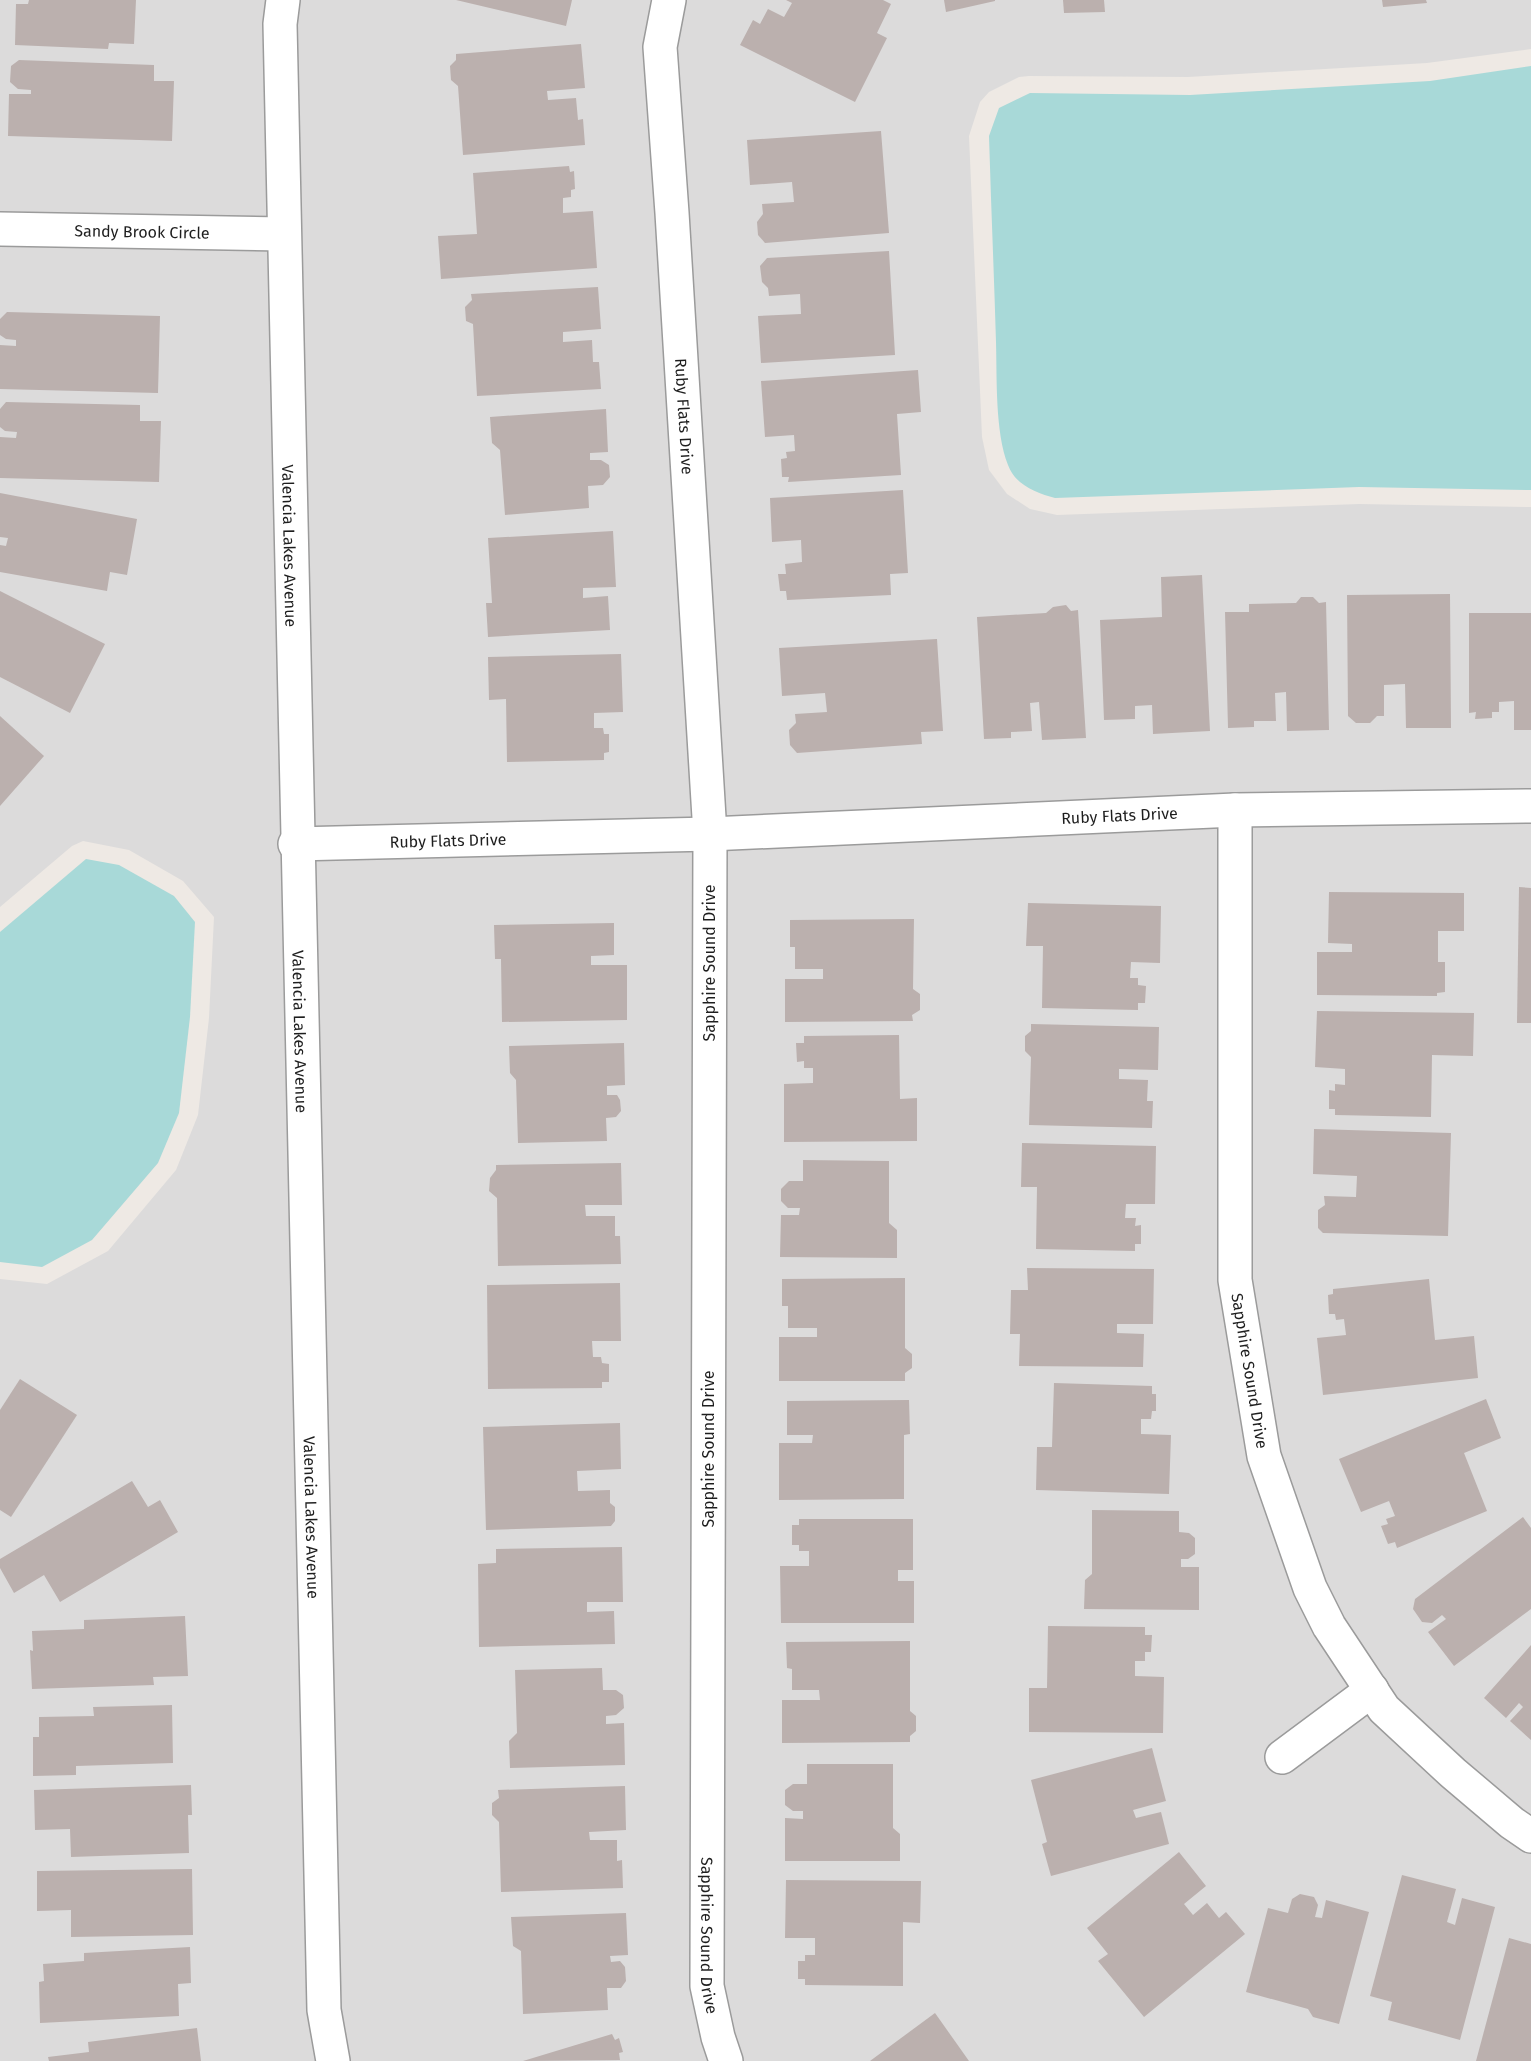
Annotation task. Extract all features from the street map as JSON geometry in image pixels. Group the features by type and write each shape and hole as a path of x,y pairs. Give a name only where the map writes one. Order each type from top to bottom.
{"street":[{"name":"Valencia Lakes Avenue","path":"283,0 280,24 296,844 324,2010 333,2061"},
{"name":"Ruby Flats Drive","path":"669,0 660,47 710,834"},
{"name":"Sandy Brook Circle","path":"0,230 284,234"},
{"name":"Ruby Flats Drive","path":"296,844 710,834 1235,810 1531,806"},
{"name":"Sapphire Sound Drive","path":"1235,810 1235,1280 1264,1456 1310,1588 1329,1626 1384,1709 1453,1773 1512,1823 1531,1836"},
{"name":"Sapphire Sound Drive","path":"710,834 707,1986 718,2037 726,2061"},
{"path":"1282,1756 1372,1690"}],"shaded area":[{"path":"0,0 1531,0 1531,49 1427,63 1188,77 1019,77 989,92 980,102 969,136 982,437 989,470 1007,494 1030,509 1057,515 1359,504 1531,507 1531,2061 0,2061 0,1279 47,1284 108,1251 176,1170 198,1115 209,1018 214,917 183,881 129,850 83,841 72,846 0,907"}],"water":[{"path":"1531,66 1531,490 1359,487 1055,498 1034,491 1021,483 1011,472 1001,437 998,405 989,136 999,108 1030,93 1190,95 1430,81"},
{"path":"86,859 119,865 174,896 195,922 190,1017 179,1113 158,1163 92,1240 42,1267 0,1262 0,932"}],"building":[{"path":"29,0 136,0 134,44 109,43 108,49 15,45 16,4 28,4"},
{"path":"456,0 572,0 566,26"},
{"path":"786,0 883,0 891,4 877,33 887,38 855,102 740,45 753,20 760,24 768,9 784,17 792,3"},
{"path":"944,0 995,0 995,1 946,12"},
{"path":"1063,0 1104,0 1105,12 1064,13"},
{"path":"1382,0 1426,0 1427,3 1383,7"},
{"path":"581,44 585,88 547,91 548,100 576,98 578,120 583,119 585,145 463,155 458,86 451,80 450,66 456,60 456,54"},
{"path":"19,60 154,65 154,81 174,81 172,141 8,136 9,94 31,94 31,90 18,89 10,82 11,66"},
{"path":"881,131 889,233 765,243 758,235 757,222 763,214 762,204 794,202 792,182 750,185 747,140"},
{"path":"569,166 570,172 574,171 575,189 571,190 571,197 563,198 563,213 593,211 597,268 441,279 438,236 477,234 473,173"},
{"path":"889,251 895,355 761,363 758,316 801,314 800,294 769,296 768,288 762,282 760,266 767,258"},
{"path":"598,287 601,329 563,332 563,342 592,340 593,362 599,362 601,389 477,396 473,324 466,321 465,307 472,300 471,294"},
{"path":"7,312 160,316 158,393 0,389 0,345 16,346 16,340 6,339 0,335 0,319"},
{"path":"918,370 921,412 897,414 901,475 788,482 789,477 782,477 781,459 787,458 786,452 795,451 794,435 765,437 761,381"},
{"path":"6,402 140,405 140,421 161,421 159,482 0,478 0,437 16,438 17,432 5,431 0,427 0,409"},
{"path":"606,409 608,452 590,453 590,460 601,460 609,465 610,477 603,485 588,486 589,508 505,515 500,450 492,443 490,417"},
{"path":"903,490 908,573 890,574 891,595 787,600 786,591 780,591 778,574 786,574 785,564 802,562 801,540 772,542 770,498"},
{"path":"0,493 137,519 127,575 110,572 107,591 0,572 0,545 6,546 8,538 0,537"},
{"path":"613,531 616,587 583,588 583,598 608,596 610,630 488,637 486,603 492,603 488,538"},
{"path":"1202,575 1210,731 1153,734 1152,705 1135,706 1135,719 1104,720 1100,620 1162,617 1161,577"},
{"path":"0,591 105,644 70,713 0,677"},
{"path":"1450,594 1451,728 1406,728 1405,684 1384,685 1384,716 1377,716 1370,723 1356,723 1348,716 1347,595"},
{"path":"1301,597 1313,597 1319,603 1326,602 1329,730 1287,731 1286,692 1275,693 1276,721 1254,721 1254,727 1228,728 1225,612 1249,612 1249,604 1296,603"},
{"path":"1066,605 1071,611 1078,610 1086,738 1042,740 1039,702 1030,703 1032,731 1011,732 1011,738 984,739 977,617 1046,613 1053,607"},
{"path":"1469,613 1531,613 1531,730 1514,730 1514,701 1499,702 1499,712 1492,712 1492,718 1475,719 1476,712 1469,713"},
{"path":"937,639 943,731 921,732 922,744 797,753 790,745 789,730 796,723 795,714 827,712 825,693 782,696 779,648"},
{"path":"621,654 623,712 594,713 594,728 603,728 604,734 609,734 609,752 604,753 604,760 507,762 506,699 489,700 488,657"},
{"path":"0,716 44,756 0,806"},
{"path":"1519,887 1531,888 1531,1023 1517,1023"},
{"path":"1329,892 1464,893 1464,931 1438,931 1438,962 1445,962 1445,992 1437,993 1437,996 1317,995 1317,952 1352,952 1352,944 1328,943"},
{"path":"1028,903 1161,906 1160,963 1131,962 1130,978 1138,978 1138,985 1146,986 1145,1003 1138,1003 1138,1010 1042,1008 1043,946 1026,946"},
{"path":"914,919 913,989 920,994 920,1010 912,1015 913,1021 785,1022 785,979 823,979 823,969 795,969 795,947 790,947 790,920"},
{"path":"614,923 614,955 591,956 591,965 627,965 627,1020 502,1022 501,959 495,959 494,925"},
{"path":"1317,1011 1474,1013 1473,1056 1432,1055 1431,1117 1335,1115 1335,1109 1329,1109 1329,1090 1335,1091 1335,1084 1345,1085 1345,1069 1315,1067"},
{"path":"1031,1024 1159,1027 1158,1070 1119,1069 1119,1079 1148,1080 1147,1101 1153,1101 1152,1128 1029,1125 1031,1057 1025,1051 1025,1036 1031,1031"},
{"path":"899,1035 900,1099 917,1098 917,1141 784,1142 784,1084 813,1083 813,1068 804,1068 804,1061 797,1062 796,1043 804,1043 804,1036"},
{"path":"624,1043 625,1085 607,1086 607,1095 617,1095 620,1100 621,1111 616,1117 606,1118 607,1141 518,1143 516,1080 510,1073 509,1046"},
{"path":"1314,1129 1451,1133 1448,1236 1323,1233 1318,1228 1318,1210 1325,1205 1324,1196 1356,1197 1357,1176 1313,1174"},
{"path":"1022,1143 1156,1146 1155,1204 1126,1204 1125,1218 1136,1218 1135,1226 1141,1225 1141,1244 1135,1244 1135,1251 1036,1249 1037,1187 1021,1187"},
{"path":"803,1160 889,1161 889,1223 897,1230 897,1258 780,1257 781,1215 799,1215 800,1208 788,1208 781,1201 781,1189 789,1181 803,1181"},
{"path":"621,1163 622,1205 585,1205 586,1216 615,1216 615,1236 620,1236 621,1264 498,1266 497,1198 489,1191 490,1178 496,1170 496,1165"},
{"path":"1027,1268 1154,1269 1153,1324 1117,1324 1117,1333 1144,1334 1143,1367 1019,1366 1020,1334 1010,1334 1011,1290 1028,1290"},
{"path":"905,1278 905,1348 912,1354 912,1368 905,1373 905,1381 779,1381 779,1337 817,1337 817,1328 788,1328 788,1306 782,1306 782,1279"},
{"path":"1429,1279 1435,1340 1474,1336 1478,1378 1323,1395 1317,1338 1346,1335 1344,1319 1336,1320 1335,1314 1329,1314 1328,1295 1333,1294 1333,1289"},
{"path":"620,1283 621,1341 592,1341 593,1357 601,1357 602,1363 609,1364 609,1382 602,1382 602,1388 488,1389 487,1285"},
{"path":"20,1379 77,1415 11,1517 0,1510 0,1410"},
{"path":"1054,1383 1152,1386 1152,1394 1156,1394 1156,1411 1152,1411 1151,1419 1141,1419 1141,1434 1171,1435 1169,1494 1036,1490 1037,1447 1052,1447"},
{"path":"1486,1399 1501,1438 1464,1453 1487,1511 1397,1548 1395,1542 1388,1544 1381,1526 1388,1524 1386,1519 1395,1516 1389,1501 1361,1512 1339,1459"},
{"path":"909,1400 910,1434 904,1435 904,1499 779,1500 779,1443 812,1443 813,1435 787,1435 787,1401"},
{"path":"620,1423 621,1469 577,1471 578,1491 610,1490 610,1503 615,1507 615,1521 611,1526 486,1530 483,1427"},
{"path":"132,1481 148,1507 160,1500 178,1532 60,1602 44,1575 14,1593 0,1568 0,1559"},
{"path":"1092,1510 1179,1511 1179,1532 1189,1533 1195,1538 1195,1554 1188,1559 1181,1559 1181,1567 1199,1567 1199,1610 1084,1609 1085,1580 1092,1574"},
{"path":"1523,1517 1531,1528 1531,1609 1454,1666 1428,1632 1446,1619 1442,1615 1432,1623 1422,1622 1413,1609 1415,1599"},
{"path":"799,1519 913,1519 913,1570 898,1570 898,1581 914,1581 914,1623 781,1623 780,1566 809,1566 809,1551 799,1551 799,1545 792,1545 792,1525 799,1525"},
{"path":"622,1547 623,1602 587,1602 587,1612 614,1611 615,1644 479,1647 478,1564 496,1563 496,1549"},
{"path":"185,1616 188,1676 153,1677 154,1685 32,1689 30,1650 33,1651 32,1631 84,1629 84,1620"},
{"path":"1048,1626 1145,1627 1145,1635 1152,1635 1151,1652 1145,1652 1145,1661 1135,1661 1135,1676 1164,1677 1163,1733 1029,1732 1029,1688 1047,1688"},
{"path":"910,1641 910,1711 916,1716 916,1731 910,1736 910,1742 782,1743 782,1700 820,1700 819,1690 792,1690 792,1669 787,1668 786,1642"},
{"path":"1531,1645 1531,1740 1510,1721 1523,1707 1519,1703 1506,1718 1484,1698"},
{"path":"602,1668 603,1690 616,1690 623,1695 624,1708 616,1715 606,1716 606,1724 624,1723 625,1765 510,1768 509,1741 517,1733 515,1670"},
{"path":"172,1705 173,1763 76,1766 76,1775 33,1776 33,1737 39,1737 39,1717 94,1716 93,1707"},
{"path":"1152,1748 1166,1801 1133,1810 1136,1818 1161,1812 1169,1844 1051,1876 1042,1844 1047,1842 1031,1780"},
{"path":"807,1764 893,1764 893,1828 900,1834 900,1861 785,1861 785,1818 803,1819 803,1811 793,1811 785,1805 785,1790 793,1784 807,1784"},
{"path":"191,1785 192,1815 188,1815 189,1853 71,1857 70,1829 35,1830 34,1790"},
{"path":"625,1786 626,1830 589,1832 590,1840 617,1840 617,1861 622,1860 623,1888 501,1892 499,1822 492,1815 492,1803 499,1798 498,1790"},
{"path":"1179,1852 1206,1886 1184,1904 1193,1915 1207,1903 1219,1918 1226,1912 1245,1934 1144,2017 1098,1961 1108,1954 1087,1928"},
{"path":"192,1869 193,1935 71,1937 71,1910 37,1911 37,1871"},
{"path":"1402,1875 1456,1889 1447,1922 1455,1925 1462,1898 1495,1907 1460,2040 1388,2020 1392,2002 1370,1996"},
{"path":"786,1880 921,1881 920,1923 903,1922 903,1986 805,1985 805,1979 798,1979 798,1961 805,1961 805,1955 815,1955 815,1938 785,1938"},
{"path":"1300,1894 1314,1897 1318,1905 1315,1917 1322,1918 1326,1900 1369,1912 1339,2024 1313,2017 1308,2009 1246,1992 1268,1908 1288,1913 1292,1899"},
{"path":"626,1913 628,1955 610,1956 611,1962 620,1961 625,1967 626,1981 621,1988 607,1988 608,2010 523,2014 521,1951 513,1946 511,1917"},
{"path":"1509,1938 1531,1944 1531,2061 1476,2061"},
{"path":"190,1947 191,1983 178,1984 179,2016 40,2023 39,1982 44,1981 43,1964 84,1961 84,1953"},
{"path":"935,2013 969,2061 870,2061"},
{"path":"197,2028 201,2061 49,2061 48,2057 89,2052 88,2042"},
{"path":"612,2034 615,2040 619,2038 623,2052 619,2053 620,2060 523,2061"}]}
